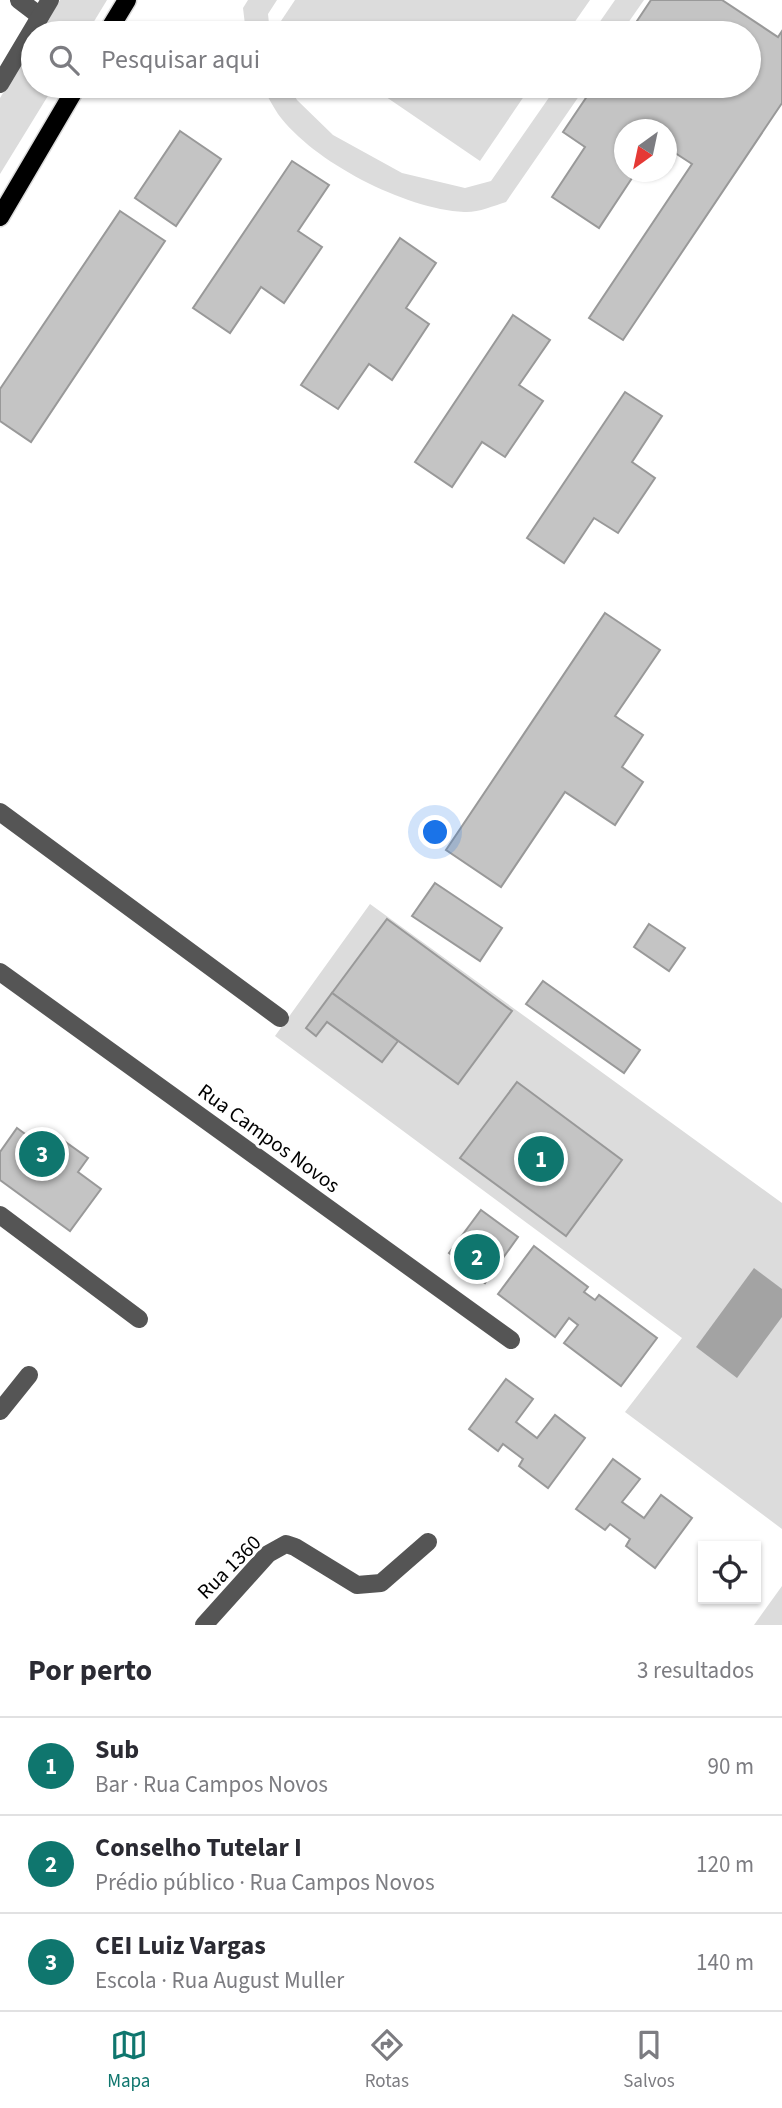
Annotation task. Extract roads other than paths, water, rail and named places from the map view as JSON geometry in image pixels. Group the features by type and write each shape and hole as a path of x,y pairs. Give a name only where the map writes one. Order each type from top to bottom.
{"main road":[{"path":"114,21 127,0"},
{"path":"0,217 70,98"}],"street":[{"path":"19,0 40,16"},
{"path":"37,21 50,0"},
{"path":"0,84 21,48"},
{"path":"0,811 280,1018"},
{"name":"Rua Campos Novos","path":"0,972 511,1340"},
{"path":"0,1214 139,1319"},
{"path":"0,1411 29,1375"},
{"name":"Rua 1360","path":"204,1625 268,1554 286,1544 357,1586 381,1583 428,1542"}],"place":[{"name":"CEI Luiz Vargas","path":"42,1154"},
{"name":"Sub","path":"541,1159"},
{"name":"Conselho Tutelar I","path":"477,1257"}]}
